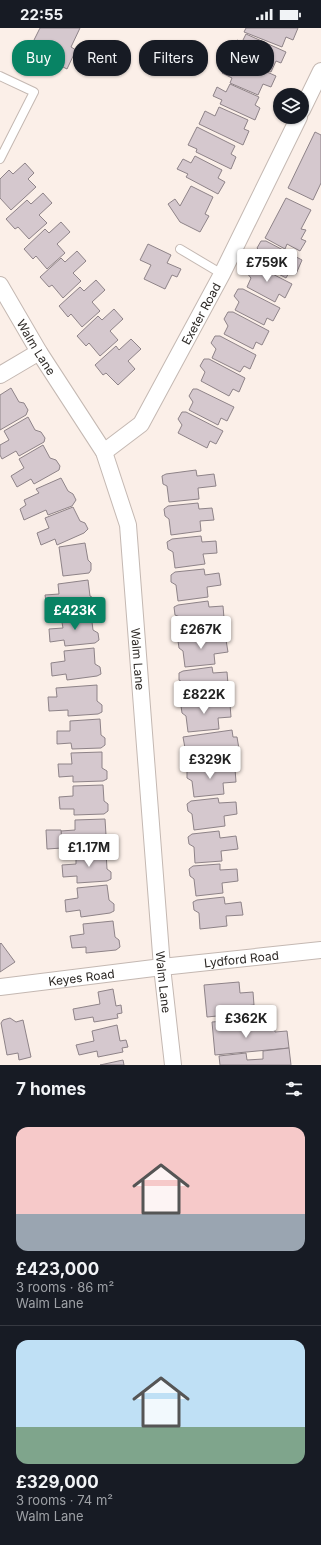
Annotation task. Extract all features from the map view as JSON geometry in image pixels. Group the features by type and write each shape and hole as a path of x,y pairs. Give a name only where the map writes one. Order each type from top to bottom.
{"street":[{"path":"309,96 321,71"},
{"name":"Exeter Road","path":"104,452 141,424 222,274 296,124"},
{"name":"Walm Lane","path":"0,285 39,352 104,452 128,525 162,967 173,1065"},
{"path":"0,375 39,352"},
{"name":"Lydford Road","path":"162,967 321,950"},
{"name":"Keyes Road","path":"0,987 162,967"}],"lane":[{"path":"0,76 34,92 0,159"},
{"path":"180,249 222,274"}],"building":[{"path":"40,28 80,28 73,40 71,47 73,48 73,56 67,69 65,68 65,40 34,40"},
{"path":"246,28 298,28 293,40 286,37 282,47 274,44 274,40 264,40 244,32"},
{"path":"246,34 259,40 243,40"},
{"path":"274,47 286,52 281,63 276,61 274,65"},
{"path":"228,76 276,76 271,87 263,84 258,95 230,83 232,78"},
{"path":"230,84 259,97 255,105 260,108 255,120 220,104 222,100 213,96 217,87 226,92"},
{"path":"219,107 248,120 244,129 249,131 243,145 199,124 205,111 215,116"},
{"path":"197,127 235,146 231,154 236,157 231,169 196,152 197,149 188,145"},
{"path":"315,132 321,135 321,183 313,200 288,188"},
{"path":"195,156 222,170 218,178 225,182 218,194 186,177 188,174 177,169 183,159 191,163"},
{"path":"25,163 34,173 28,179 36,187 11,210 0,198 0,179 9,170 13,174"},
{"path":"191,186 213,197 205,214 209,216 200,232 180,222 168,204 175,199 180,206"},
{"path":"43,193 52,203 39,215 47,223 29,239 18,227 15,229 6,219 27,200 31,204"},
{"path":"286,198 311,210 301,229 306,230 301,239 306,241 300,251 287,244 285,249 265,238"},
{"path":"61,222 70,232 57,244 65,253 47,269 36,256 33,259 24,249 45,229 49,233"},
{"path":"261,241 266,241 302,260 296,274 290,271 286,278 258,263 262,254 257,248"},
{"path":"148,244 171,255 167,263 181,269 177,277 172,275 165,289 144,279 151,265 140,260"},
{"path":"77,251 86,261 73,273 81,281 63,298 52,285 49,287 40,277 61,258 65,262"},
{"path":"250,265 255,265 292,284 285,298 279,294 275,302 247,287 251,278 246,272"},
{"path":"96,280 105,290 92,302 100,311 82,327 71,314 68,317 59,306 80,287 84,291"},
{"path":"238,289 243,289 280,308 273,321 267,318 264,325 235,310 239,302 234,296"},
{"path":"114,309 123,319 110,331 118,340 100,356 89,343 86,346 77,336 98,316 102,320"},
{"path":"228,312 233,312 269,331 262,345 256,342 253,349 224,334 228,326 224,319"},
{"path":"215,336 220,336 256,355 250,369 244,366 240,372 212,358 216,349 211,343"},
{"path":"131,339 141,349 128,361 135,369 118,385 106,373 103,375 95,365 116,346 119,350"},
{"path":"204,359 209,359 245,378 239,392 233,389 229,396 201,381 205,372 200,366"},
{"path":"11,388 19,402 24,403 28,410 26,415 0,430 0,395"},
{"path":"193,389 197,389 234,407 227,421 221,418 218,425 189,410 193,402 189,396"},
{"path":"182,412 186,412 223,431 216,444 210,441 207,448 178,433 182,425 178,419"},
{"path":"28,417 35,430 41,432 45,438 44,442 19,456 16,451 2,459 0,455 0,445 9,440 4,431"},
{"path":"43,445 50,458 56,460 60,466 59,470 34,484 31,479 17,487 11,476 24,468 19,459"},
{"path":"196,470 197,476 214,474 216,486 198,488 199,499 169,502 167,486 163,484 162,476 166,474"},
{"path":"61,478 68,491 73,494 76,500 72,506 48,515 46,510 24,520 20,509 26,505 24,500 39,493 36,489"},
{"path":"198,503 199,509 212,508 214,520 200,521 201,531 171,535 169,519 165,516 164,509 168,506"},
{"path":"73,507 80,521 85,523 88,529 84,533 57,545 55,539 41,545 37,533 49,528 45,518"},
{"path":"201,536 202,542 216,541 217,553 203,554 205,564 175,568 173,552 168,549 167,542 172,539"},
{"path":"85,543 88,560 91,563 91,570 89,573 63,576 59,547"},
{"path":"204,569 205,575 219,573 221,585 207,587 208,597 178,601 176,585 171,582 171,575 175,572"},
{"path":"88,580 90,596 95,599 95,606 91,609 62,612 61,606 47,608 45,595 59,594 58,584"},
{"path":"208,601 209,607 223,606 224,618 210,620 212,630 182,633 180,617 175,615 174,607 178,605"},
{"path":"91,614 93,630 98,633 99,640 95,643 65,646 64,640 50,642 49,629 63,628 61,617"},
{"path":"212,635 212,641 226,640 228,652 214,654 215,664 185,667 183,651 179,648 178,641 182,639"},
{"path":"94,648 95,664 100,667 101,674 97,676 67,680 66,674 52,676 51,663 65,661 64,651"},
{"path":"212,667 213,673 227,672 228,684 215,686 216,696 186,699 184,683 179,680 179,673 183,671"},
{"path":"97,685 97,701 102,705 102,712 98,714 68,716 68,710 49,711 48,697 57,697 56,688"},
{"path":"212,701 213,706 230,704 231,717 218,718 219,729 188,732 186,716 182,713 181,706 185,703"},
{"path":"100,719 101,735 105,738 105,745 101,748 72,749 71,743 57,744 57,731 70,731 70,721"},
{"path":"232,730 233,737 237,737 239,749 233,750 234,758 193,764 190,747 185,748 183,737"},
{"path":"102,752 102,768 107,771 107,779 103,781 73,782 73,776 59,777 58,764 72,764 71,753"},
{"path":"218,765 218,771 235,769 236,782 223,783 224,794 194,797 192,781 187,778 187,771 191,768"},
{"path":"103,785 104,801 108,804 108,811 104,814 74,815 74,809 60,809 59,797 73,796 73,786"},
{"path":"218,798 219,803 236,802 237,814 224,816 225,826 194,830 192,814 188,811 187,804 191,801"},
{"path":"105,819 106,835 110,838 111,845 106,848 76,849 76,843 62,843 61,831 75,830 75,820"},
{"path":"46,830 61,830 62,848 47,849"},
{"path":"219,831 220,838 236,836 238,849 221,851 222,861 195,863 194,847 189,844 188,837 192,834"},
{"path":"106,852 107,869 111,872 111,879 107,881 77,883 77,876 63,877 62,865 76,864 76,854"},
{"path":"220,864 220,870 237,869 238,881 222,883 223,893 196,896 194,879 190,876 189,869 193,866"},
{"path":"107,885 109,900 114,904 114,911 110,913 81,917 80,910 66,912 65,900 78,898 77,888"},
{"path":"224,897 225,904 241,902 243,915 226,916 227,926 200,929 199,913 194,910 193,902 197,900"},
{"path":"113,921 115,937 119,940 120,947 116,950 86,953 86,947 72,948 70,936 84,934 83,924"},
{"path":"1,943 15,962 0,972 0,944"},
{"path":"239,982 240,993 253,992 254,1005 237,1007 237,1014 207,1017 204,985"},
{"path":"113,989 116,1006 121,1005 122,1013 117,1014 118,1018 94,1022 93,1017 75,1020 73,1009 100,1004 98,992"},
{"path":"10,1018 16,1022 23,1020 31,1057 19,1060 18,1053 7,1055 1,1023 3,1020"},
{"path":"238,1020 239,1030 274,1026 275,1032 287,1031 289,1048 215,1055 212,1022"},
{"path":"117,1025 120,1041 126,1040 128,1047 122,1048 123,1052 98,1057 97,1051 79,1055 76,1045 94,1041 92,1031"},
{"path":"289,1048 291,1065 220,1065 219,1056 246,1053 247,1060 263,1059 263,1051"},
{"path":"123,1060 124,1065 100,1065"}]}
